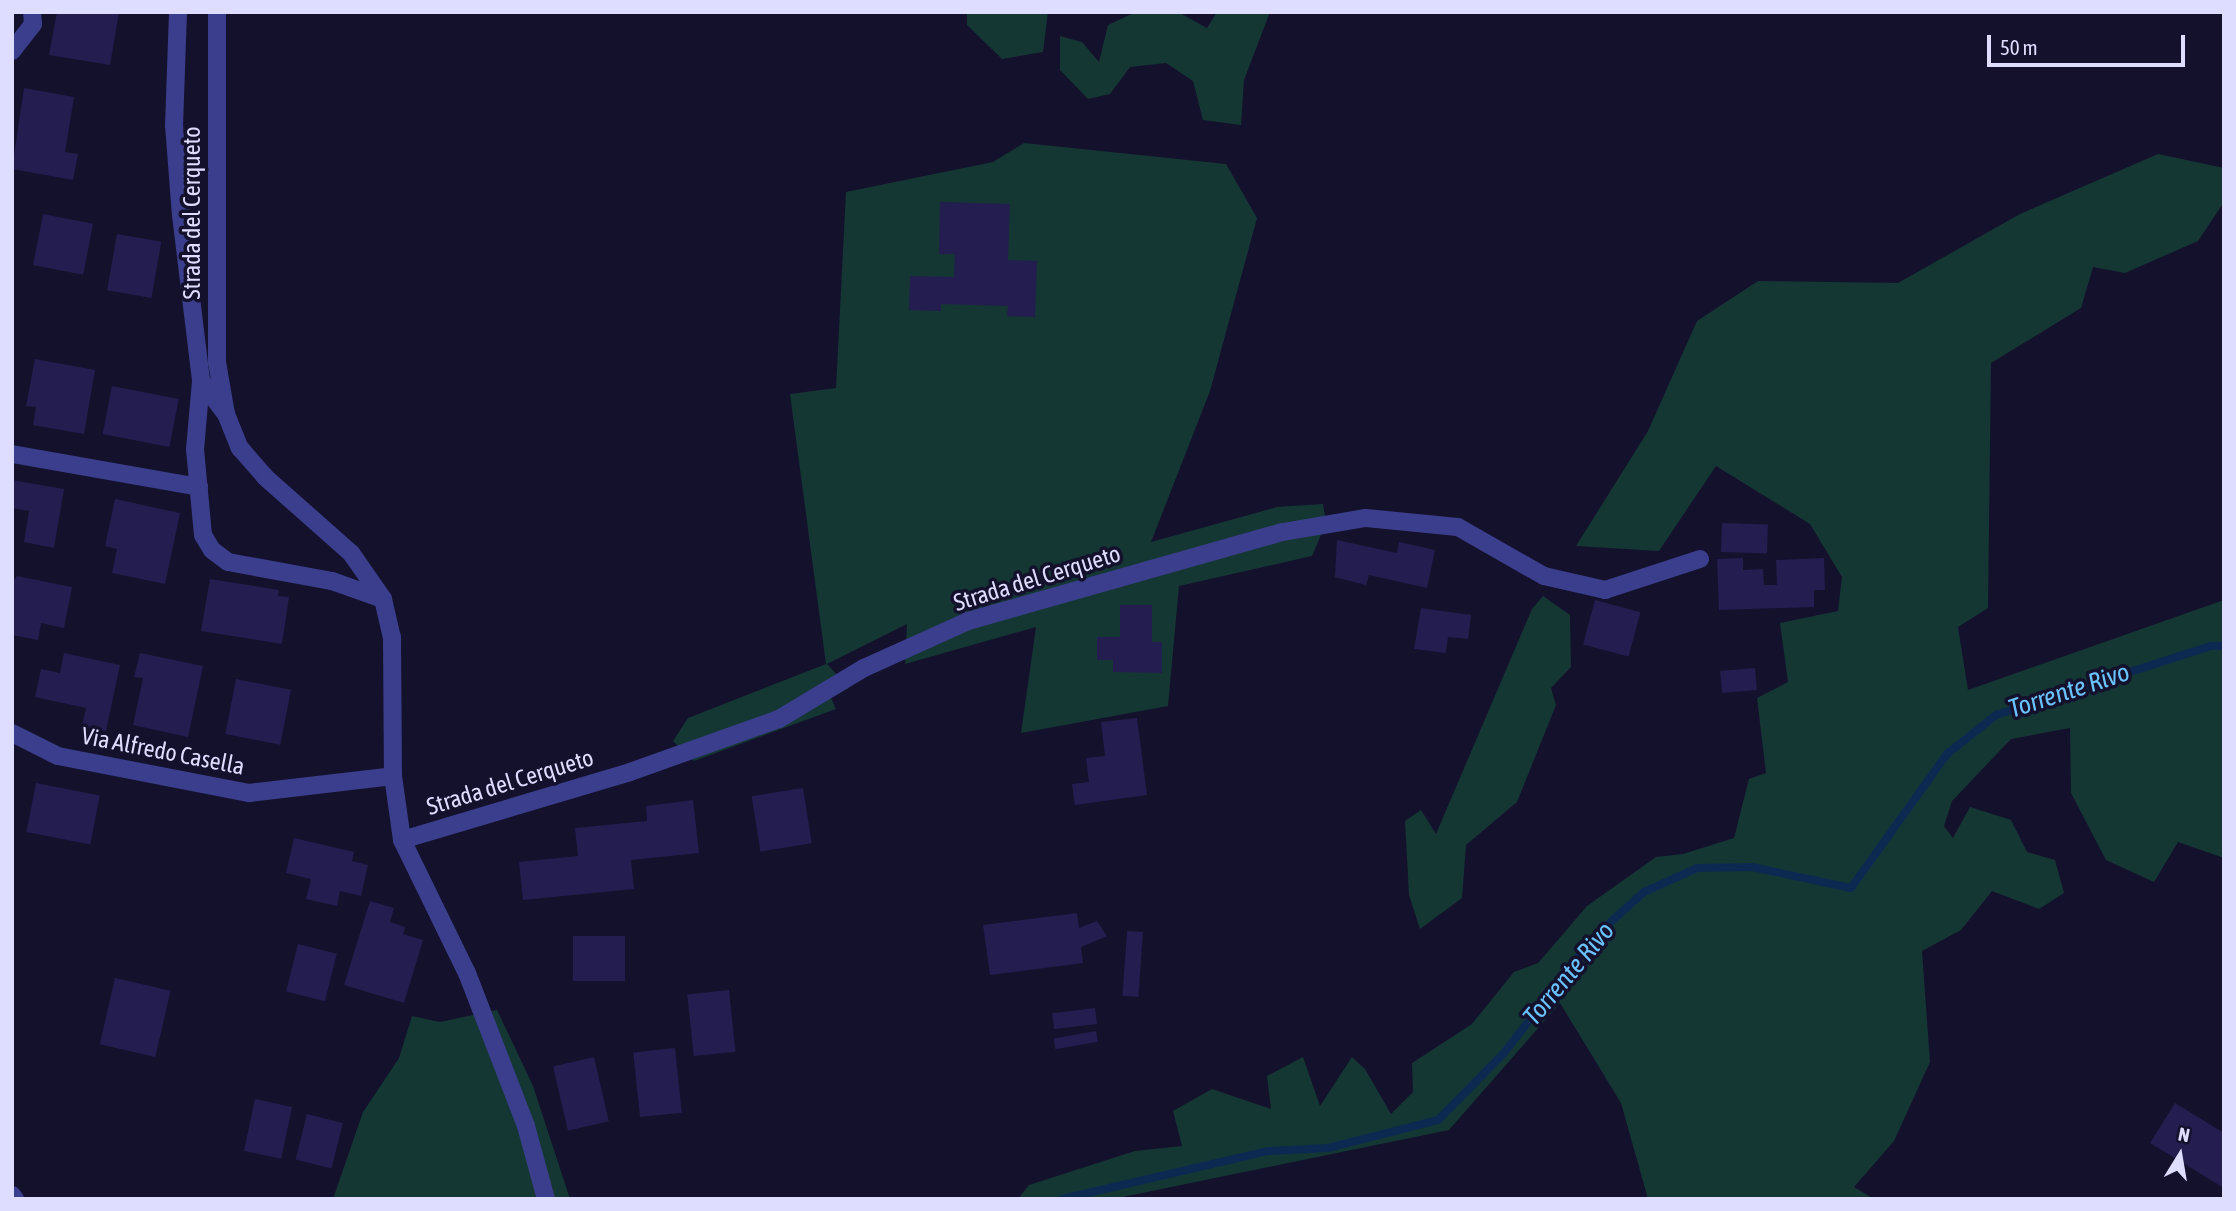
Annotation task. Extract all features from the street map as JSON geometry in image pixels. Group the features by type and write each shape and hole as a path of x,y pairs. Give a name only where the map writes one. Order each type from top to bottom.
{"street":[{"path":"12,51 33,24 32,12"},
{"name":"Strada del Cerqueto","path":"178,12 174,125 201,381 195,449 203,535 212,550 229,562 332,581 383,599"},
{"name":"Strada del Cerqueto","path":"217,12 217,362 226,414 240,448 265,477 351,553 383,599 392,637 393,776 402,840 467,973 526,1126 546,1198"},
{"name":"Strada del Cerqueto","path":"201,381 226,414"},
{"path":"12,454 199,487"},
{"name":"Strada del Cerqueto","path":"402,840 630,772 779,719 864,668 968,621 1283,532 1366,518 1458,527 1544,576 1605,590 1700,559"},
{"name":"Via Alfredo Casella","path":"12,733 58,756 249,793 393,776"}],"green space":[{"path":"967,12 1048,12 1043,52 1002,59 967,25"},
{"path":"1136,12 1178,12 1207,28 1217,12 1270,12 1244,80 1241,125 1203,120 1193,81 1166,63 1130,67 1110,94 1088,99 1060,70 1060,36 1082,42 1099,62 1108,25"},
{"path":"1024,143 1226,164 1257,218 1210,391 1151,542 1277,507 1323,504 1326,523 1312,556 1179,586 1168,706 1021,733 1036,627 905,664 907,624 827,664 849,688 831,698 836,709 694,761 673,741 688,718 826,664 790,394 836,388 846,192 993,162"},
{"path":"2158,154 2224,168 2224,202 2198,241 2125,273 2093,267 2081,308 1991,363 1988,608 1958,627 1968,690 2224,600 2224,858 2178,842 2154,882 2106,860 2071,793 2070,728 2011,739 1952,801 1944,826 1953,838 1970,807 2011,820 2027,852 2055,860 2064,893 2039,909 1992,891 1961,930 1922,951 1930,1062 1894,1141 1854,1187 1874,1199 1648,1199 1621,1103 1560,1003 1449,1130 1113,1199 1018,1199 1029,1185 1135,1151 1182,1146 1173,1111 1212,1089 1271,1109 1267,1076 1303,1057 1320,1106 1352,1057 1365,1069 1391,1114 1413,1092 1412,1063 1472,1024 1514,972 1538,963 1587,906 1656,857 1683,854 1734,838 1749,779 1766,773 1757,698 1788,682 1780,623 1838,611 1842,577 1810,524 1716,466 1659,551 1576,546 1648,431 1697,321 1758,281 1898,283 2020,214"},
{"path":"1543,596 1570,615 1571,667 1551,688 1556,705 1517,802 1466,845 1462,898 1420,929 1409,895 1405,821 1421,810 1436,834 1532,609"},
{"path":"497,1010 533,1086 570,1199 333,1199 363,1112 399,1058 412,1016 440,1022"}],"building":[{"path":"57,12 119,12 110,65 49,55"},
{"path":"24,88 74,97 65,152 78,154 73,180 12,169"},
{"path":"940,202 1010,204 1008,260 1037,261 1035,317 1007,316 1008,306 941,304 941,311 909,310 910,276 954,277 955,254 939,254"},
{"path":"43,214 93,224 83,275 33,265"},
{"path":"117,234 161,242 151,298 107,290"},
{"path":"35,359 95,370 84,434 33,425 36,407 26,406"},
{"path":"112,386 179,399 169,447 103,434"},
{"path":"12,480 64,489 54,548 24,542 29,511 12,508"},
{"path":"115,499 180,513 165,584 112,573 117,549 105,546"},
{"path":"1722,523 1768,525 1767,554 1721,552"},
{"path":"1337,540 1397,553 1399,542 1435,550 1427,588 1369,575 1366,585 1335,577"},
{"path":"1743,558 1743,570 1763,569 1764,585 1777,585 1776,560 1824,558 1825,590 1814,590 1814,607 1719,610 1717,559"},
{"path":"17,576 72,587 64,628 41,623 38,640 12,635 12,583"},
{"path":"210,579 279,590 278,596 289,597 282,644 201,631"},
{"path":"1595,600 1640,612 1628,657 1583,644"},
{"path":"1120,605 1152,605 1152,642 1162,642 1162,673 1113,672 1113,660 1097,660 1097,637 1120,637"},
{"path":"1421,608 1471,615 1468,639 1448,637 1446,653 1414,649"},
{"path":"64,653 120,665 106,731 82,726 86,708 35,697 41,669 60,673"},
{"path":"140,653 203,666 188,737 133,725 143,678 134,677"},
{"path":"1755,668 1757,690 1722,693 1720,671"},
{"path":"236,679 291,690 280,745 225,734"},
{"path":"1137,718 1147,795 1075,805 1072,784 1089,782 1086,758 1105,756 1101,722"},
{"path":"36,783 100,795 90,844 26,832"},
{"path":"803,788 812,843 760,851 752,796"},
{"path":"693,800 699,853 631,860 634,889 523,900 519,862 578,856 575,828 647,821 646,806"},
{"path":"294,838 354,852 352,861 368,865 361,896 340,891 337,906 306,899 311,879 286,873"},
{"path":"370,901 394,908 390,922 405,927 403,934 423,940 404,1003 344,985"},
{"path":"1077,913 1079,928 1097,921 1107,936 1081,947 1083,963 990,975 983,925"},
{"path":"1127,931 1143,932 1138,997 1122,996"},
{"path":"573,936 625,936 625,981 573,981"},
{"path":"298,944 337,954 325,1001 286,992"},
{"path":"115,978 171,991 155,1057 100,1044"},
{"path":"729,990 735,1052 694,1056 687,994"},
{"path":"1095,1008 1097,1024 1054,1029 1052,1013"},
{"path":"1096,1031 1098,1042 1056,1049 1054,1038"},
{"path":"675,1048 682,1113 640,1117 633,1052"},
{"path":"594,1057 609,1121 568,1131 553,1066"},
{"path":"255,1099 292,1107 281,1159 244,1151"},
{"path":"2175,1103 2224,1133 2224,1188 2150,1143"},
{"path":"307,1114 343,1123 332,1169 296,1160"}],"waterway":[{"name":"Torrente Rivo","path":"1062,1199 1269,1151 1328,1148 1438,1120 1504,1053 1593,938 1644,892 1697,868 1752,867 1851,888 1947,754 1996,715 2211,646 2224,646"}]}
